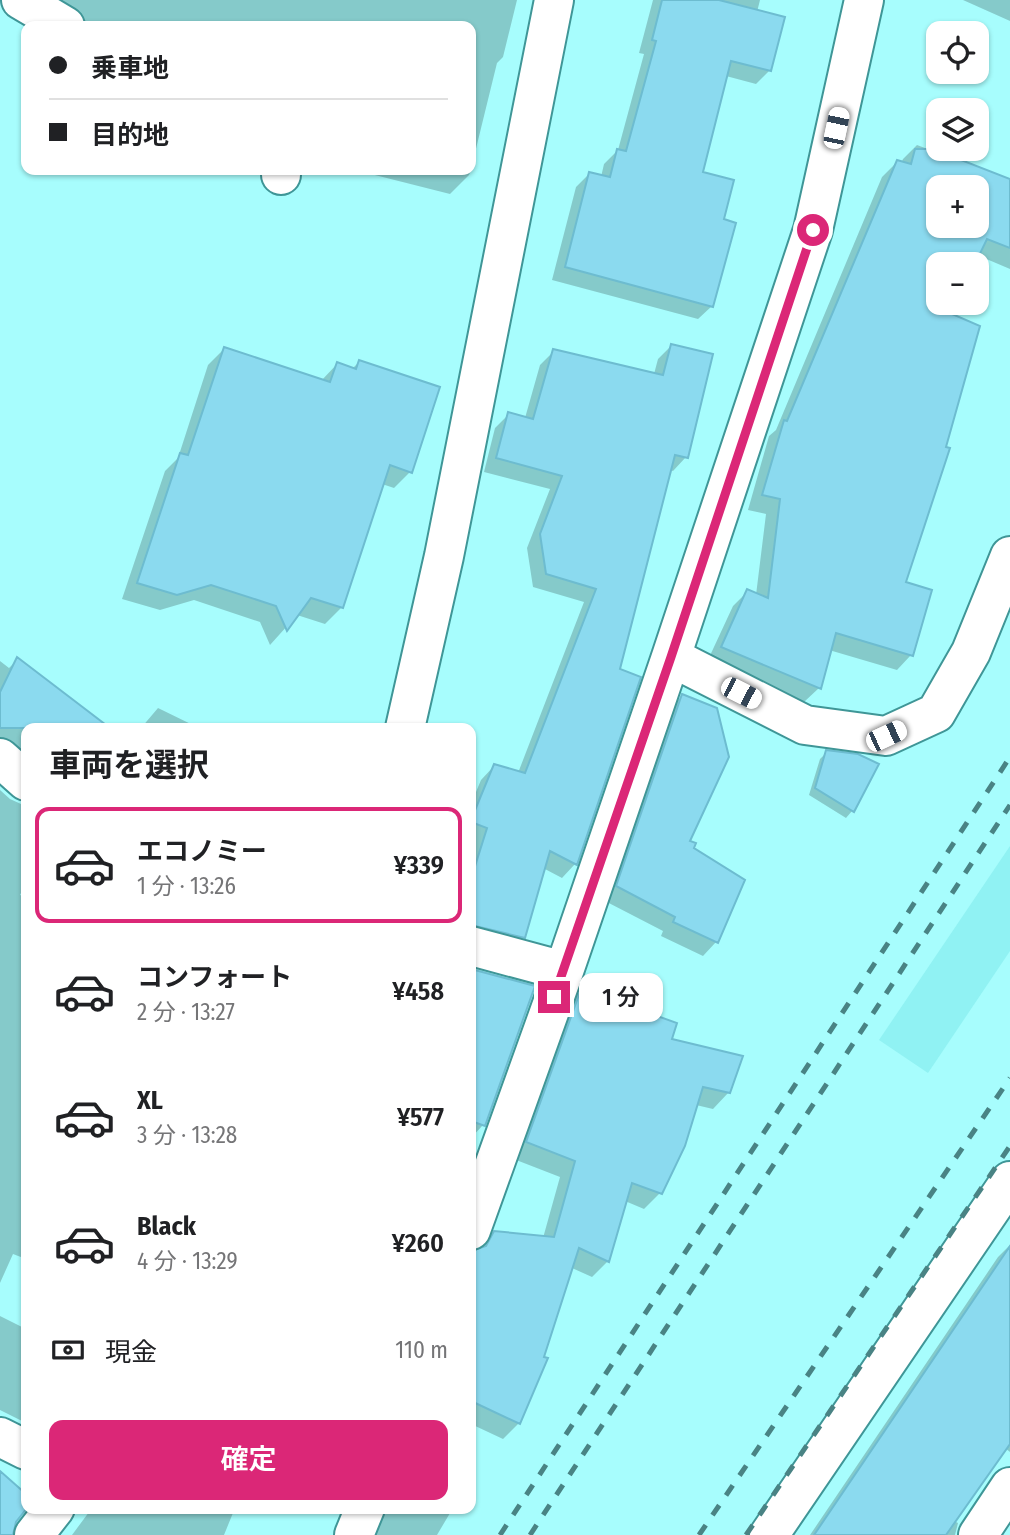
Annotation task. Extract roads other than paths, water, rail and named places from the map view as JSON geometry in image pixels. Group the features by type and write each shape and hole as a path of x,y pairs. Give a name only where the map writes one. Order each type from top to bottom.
{"street":[{"path":"21,0 57,21"},
{"path":"406,723 447,542 554,0"},
{"path":"476,1216 564,971 813,230 864,0"},
{"path":"671,657 805,725 886,736 936,713 971,652 1010,556"},
{"path":"0,758 21,777"},
{"path":"476,947 564,971"},
{"path":"769,1535 1010,1181"},
{"path":"0,1437 21,1448"},
{"path":"978,1535 1010,1487"},
{"path":"34,1535 50,1514"},
{"path":"354,1535 363,1514"}],"railway":[{"path":"500,1535 1010,757"},
{"path":"530,1535 1010,805"},
{"path":"699,1535 1010,1078"},
{"path":"746,1535 1010,1146"}]}
